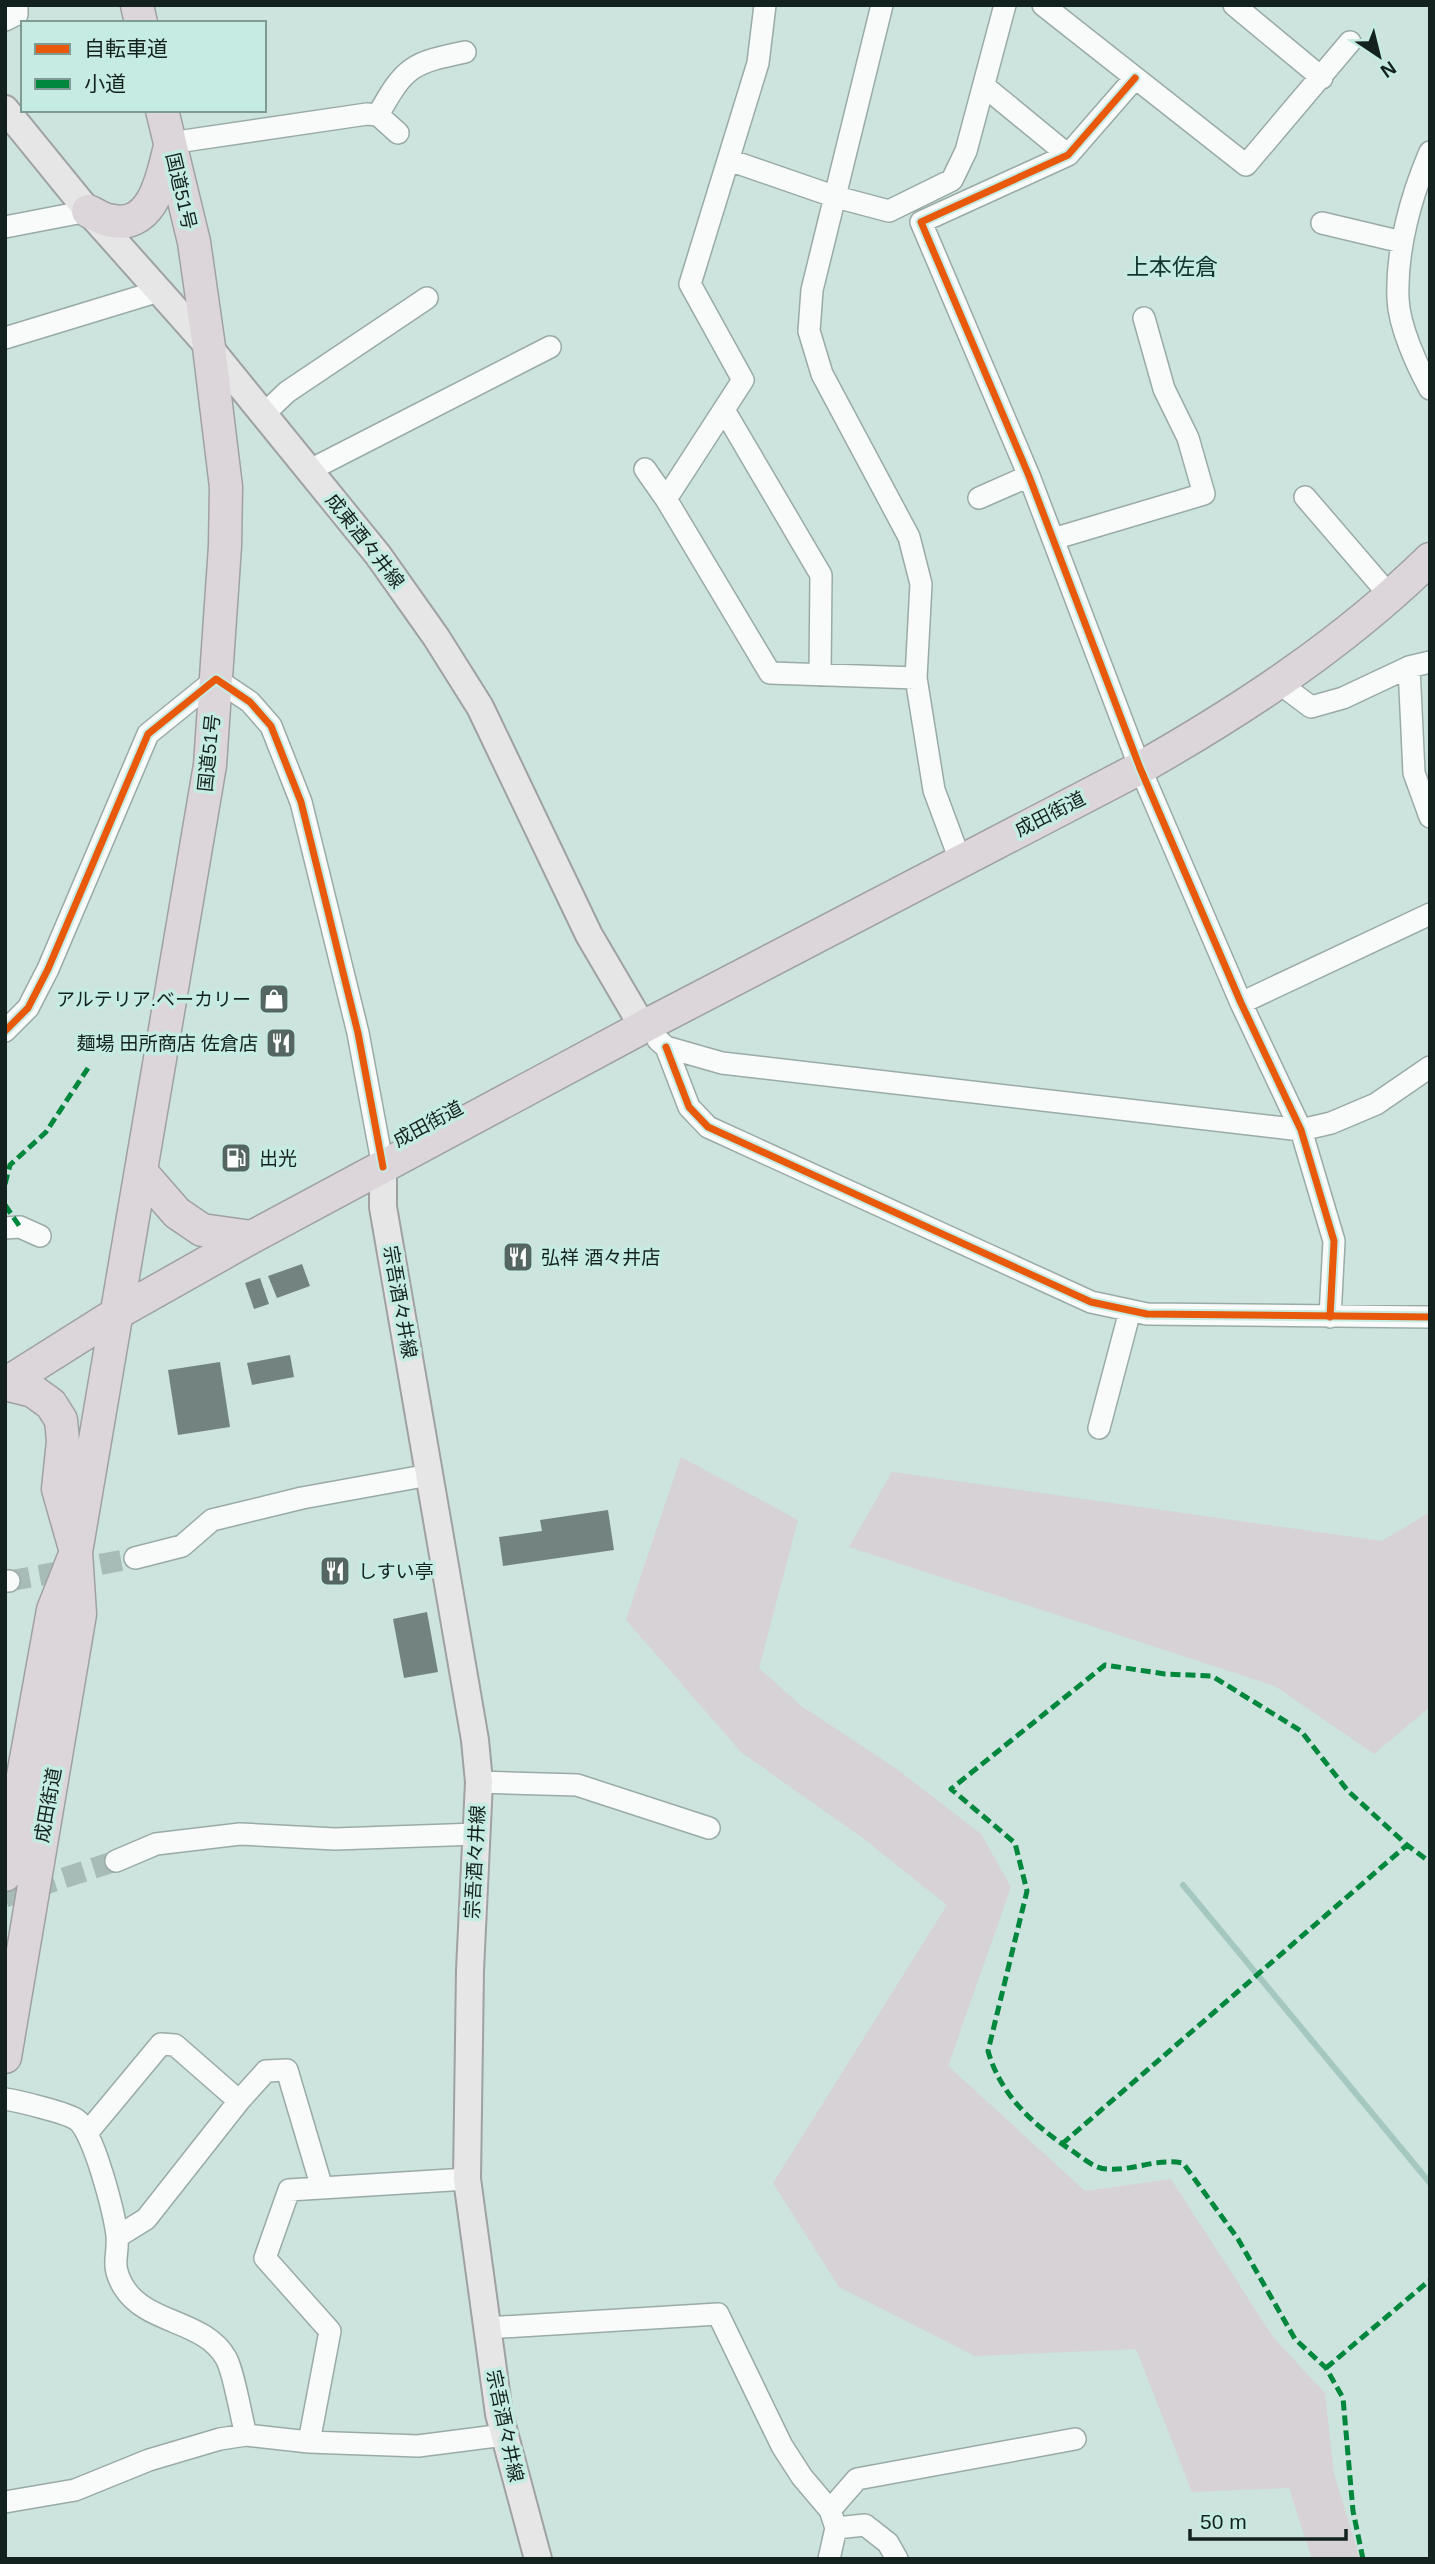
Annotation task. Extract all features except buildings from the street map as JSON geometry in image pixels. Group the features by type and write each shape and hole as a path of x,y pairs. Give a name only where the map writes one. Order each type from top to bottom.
{"highway":[{"name":"国道51号","path":"119,1312 210,765 225,546 226,488 194,242 162,112"},
{"path":"88,211 109,221 123,221 138,216 149,206 160,186 170,143"},
{"name":"成田街道","path":"5,1875 53,1610 76,1552 119,1312 383,1167 654,1037 960,860 1140,768 1219,723 1279,683 1391,597 1430,559"},
{"path":"142,1173 177,1213 202,1230 252,1237"},
{"path":"5,1384 119,1312"},
{"path":"5,1384 33,1391 51,1404 61,1420 63,1441 58,1489 76,1552"},
{"name":"成田街道","path":"5,2057 80,1614 76,1552"}],"main road":[{"name":"成東酒々井線","path":"5,109 88,211 209,347 310,470 378,555 436,637 480,707 589,935 654,1037"},
{"name":"宗吾酒々井線","path":"383,1167 383,1207 475,1740 478,1782 470,1970 467,2179 485,2328 504,2435 538,2559"}],"street":[{"path":"5,20 17,14 17,5"},
{"path":"666,499 743,380 690,284 758,62 765,5"},
{"path":"883,5 812,289 809,331 822,374 909,537 922,584 916,678 934,790 960,860"},
{"path":"729,160 836,197 889,211 952,180 966,151 1005,5"},
{"path":"1043,5 1246,165 1350,42"},
{"path":"1234,5 1322,78"},
{"path":"378,115 407,70 425,61 465,52"},
{"path":"1135,78 1068,155 921,222 1029,476 1140,768 1241,1003 1301,1130 1334,1241 1330,1317"},
{"path":"984,86 1068,155"},
{"path":"170,143 367,114 378,115 398,133"},
{"path":"1430,152 1402,242 1398,300 1414,360 1430,389"},
{"path":"5,227 88,211"},
{"path":"1322,223 1402,242"},
{"path":"5,338 159,291"},
{"path":"264,414 287,392 427,298"},
{"path":"1053,539 1204,494 1188,438 1164,389 1144,318"},
{"path":"310,470 550,347"},
{"path":"723,410 821,575 820,675"},
{"path":"645,469 666,499 770,673 916,678"},
{"path":"979,498 1029,476"},
{"path":"1305,496 1391,597"},
{"path":"1279,683 1311,708 1343,698 1419,664 1414,773 1430,817"},
{"path":"5,1031 28,1008 48,969 148,734 216,679 250,702 271,726 302,802 358,1033 383,1167"},
{"path":"1241,1003 1430,914"},
{"path":"654,1037 722,1063 1301,1130 1331,1123 1376,1104 1430,1067"},
{"path":"654,1037 689,1107 708,1127 1091,1302 1147,1314 1430,1317"},
{"path":"5,1228 20,1227 40,1237"},
{"path":"1099,1428 1130,1311"},
{"path":"135,1558 182,1546 212,1520 302,1498 429,1475"},
{"path":"478,1782 577,1785 709,1828"},
{"path":"116,1861 156,1844 240,1834 335,1839 477,1834"},
{"path":"87,2133 161,2044 175,2045 239,2101"},
{"path":"117,2237 146,2219 266,2071 287,2070 322,2188"},
{"path":"5,2099 77,2120 87,2133 103,2176 117,2237 114,2265 124,2288 144,2307 212,2339 228,2359 246,2435"},
{"path":"310,2442 330,2331 265,2258 289,2190 467,2179"},
{"path":"485,2328 718,2314 782,2446 802,2477 833,2519 865,2525 888,2543 897,2559"},
{"path":"5,2502 75,2490 149,2460 220,2439 246,2435 310,2442 418,2446 504,2435"},
{"path":"829,2559 833,2519 857,2479 1075,2440"}],"shaded area":[{"path":"681,1457 798,1520 759,1668 800,1705 898,1770 981,1834 1011,1887 948,2066 1085,2191 1171,2179 1273,2337 1325,2393 1334,2474 1360,2559 1312,2559 1289,2488 1192,2492 1136,2349 975,2356 839,2287 773,2183 947,1905 864,1839 741,1752 626,1620"},
{"path":"892,1472 1382,1541 1430,1512 1430,1707 1374,1754 1275,1686 849,1547"}],"waterway":[{"path":"1183,1885 1430,2183"}],"tunnel":[{"path":"9,1581 135,1558"},
{"path":"5,1897 116,1861"}],"marked path":[{"path":"5,1184 10,1165 46,1132 90,1065"},
{"path":"5,1205 20,1227"},
{"path":"1363,2559 1353,2511 1343,2398 1326,2368 1295,2339 1238,2239 1183,2163 1163,2162 1103,2169 1060,2142 1034,2121 1011,2097 1002,2083 988,2051 1027,1891 1015,1843 951,1789 1105,1665 1165,1674 1212,1676 1301,1731 1348,1791 1407,1845 1430,1862"},
{"path":"1062,2144 1407,1845"},
{"path":"1326,2368 1430,2280"}],"cycle path":[{"path":"1135,78 1068,155 921,222 1029,476 1140,768 1241,1003 1301,1130 1334,1241 1330,1317"},
{"path":"5,1031 28,1008 48,969 148,734 216,679 250,702 271,726 301,802 358,1033 383,1167"},
{"path":"666,1047 689,1107 708,1127 1091,1302 1147,1314 1430,1317"}],"place":[{"name":"アルテリア.ベーカリー","path":"274,999"},
{"name":"麺場 田所商店 佐倉店","path":"281,1043"},
{"name":"出光","path":"236,1158"},
{"name":"弘祥 酒々井店","path":"518,1257"},
{"name":"しすい亭","path":"335,1571"}],"district":[{"name":"上本佐倉","path":"1172,267"}]}
